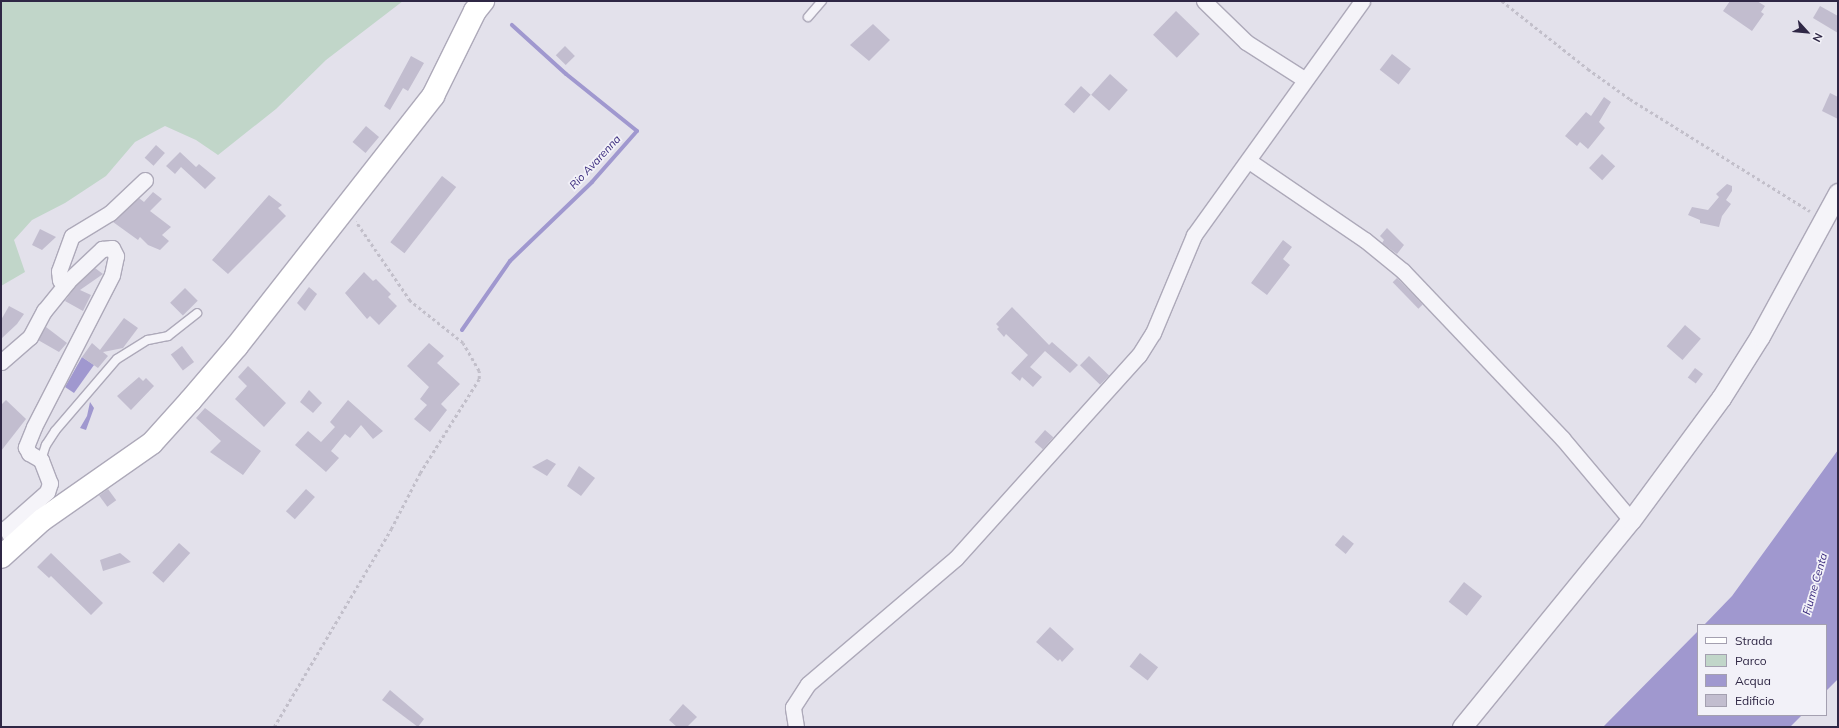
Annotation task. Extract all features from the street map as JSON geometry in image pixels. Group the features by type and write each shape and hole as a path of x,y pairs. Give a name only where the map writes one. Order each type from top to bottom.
{"main road":[{"path":"8,550 42,520 152,443 237,346 433,96 475,11 483,1"}],"street":[{"path":"1204,1 1246,42 1304,79"},
{"path":"796,727 793,707 808,684 956,558 1139,355 1153,333 1194,235 1249,161 1304,79 1362,1"},
{"path":"1249,161 1376,248 1403,271 1562,438 1631,520"},
{"path":"68,281 60,280 59,271 72,236 110,213 144,180"},
{"path":"1462,727 1631,520 1722,398 1760,336 1822,218 1838,193"},
{"path":"1,362 30,337 44,311 68,281 102,249 107,246 114,251 116,262 112,275 34,427 26,447 30,453 41,460 50,483 47,492 6,528 8,550"}],"lane":[{"path":"808,17 822,1"},
{"path":"41,460 55,431 117,359 148,340 168,336 197,313"}],"path":[{"path":"1502,1 1588,70 1630,99 1822,218"},
{"path":"274,727 390,529 420,473 479,379 479,371 463,343 410,301 346,207"}],"green space":[{"path":"1,1 403,1 326,60 276,109 218,155 196,140 165,126 135,142 106,176 65,203 32,220 14,240 25,272 1,286"}],"water":[{"path":"82,357 94,365 74,393 65,387"},
{"path":"90,402 94,408 86,430 80,428 87,416"},
{"name":"Fiume Centa","path":"1838,450 1838,679 1827,690 1827,624 1705,624 1732,596"},
{"path":"1697,632 1697,716 1801,716 1790,727 1603,727"}],"building":[{"path":"1730,1 1757,1 1765,6 1761,12 1764,14 1752,31 1723,11"},
{"path":"1820,6 1838,16 1838,33 1813,18"},
{"path":"1176,11 1200,34 1177,58 1153,35"},
{"path":"873,24 890,40 869,61 850,45"},
{"path":"565,46 575,56 566,65 556,55"},
{"path":"1392,54 1411,69 1399,85 1380,70"},
{"path":"411,56 424,63 408,91 403,88 390,110 384,106"},
{"path":"1110,74 1128,90 1109,111 1091,95"},
{"path":"1081,86 1091,95 1074,113 1064,105"},
{"path":"1830,93 1838,97 1838,119 1822,111"},
{"path":"1604,97 1611,102 1599,122 1605,128 1588,149 1580,142 1577,146 1565,136 1586,112 1591,116"},
{"path":"366,126 379,137 366,153 353,142"},
{"path":"156,145 165,153 154,166 145,158"},
{"path":"180,152 196,167 199,164 216,178 205,189 181,167 175,174 166,166"},
{"path":"1602,154 1615,166 1602,180 1589,168"},
{"path":"442,176 456,187 404,253 390,242"},
{"path":"1727,184 1732,186 1732,191 1726,200 1731,204 1722,216 1719,227 1700,223 1700,220 1688,215 1692,207 1708,210 1719,197 1716,194"},
{"path":"153,192 162,199 150,211 171,227 162,235 169,241 160,250 148,245 140,237 138,240 113,222 139,198 144,202"},
{"path":"269,195 282,205 278,208 286,216 228,274 212,260"},
{"path":"1387,228 1404,245 1397,254 1382,243 1384,240 1380,236"},
{"path":"40,229 56,237 42,250 32,245"},
{"path":"1283,240 1292,247 1283,259 1290,265 1267,295 1251,283"},
{"path":"95,268 103,274 80,290 91,295 83,311 65,301 75,287"},
{"path":"364,272 373,281 376,279 391,294 388,297 397,306 379,325 370,316 367,319 345,293"},
{"path":"1397,278 1423,305 1418,309 1393,282"},
{"path":"309,287 317,294 305,311 297,303"},
{"path":"185,288 198,301 183,316 170,303"},
{"path":"9,306 24,314 17,324 1,339 1,320"},
{"path":"1012,307 1049,345 1052,342 1078,365 1070,373 1045,351 1030,367 1042,377 1033,387 1022,377 1020,381 1011,373 1028,355 1006,334 1004,337 997,329 999,327 996,324"},
{"path":"124,318 138,328 123,348 103,352 108,356 98,368 82,357 92,343 100,350"},
{"path":"1685,325 1701,339 1682,360 1667,346"},
{"path":"46,327 67,343 59,352 38,340"},
{"path":"429,343 444,356 437,363 460,384 441,404 447,410 430,432 414,419 427,405 420,399 429,387 407,366"},
{"path":"182,346 194,362 183,370 171,354"},
{"path":"1089,356 1109,375 1100,385 1080,365"},
{"path":"248,366 286,403 264,427 235,399 247,386 238,377"},
{"path":"1695,368 1703,374 1696,384 1688,378"},
{"path":"139,377 143,381 146,378 154,386 131,410 117,396"},
{"path":"309,390 322,403 313,413 300,402"},
{"path":"6,400 26,419 1,451 1,405"},
{"path":"348,400 383,431 373,439 361,425 350,438 345,434 331,451 339,458 326,472 295,445 308,431 321,442 335,427 330,422"},
{"path":"205,408 261,451 243,475 210,452 221,441 196,418"},
{"path":"1045,430 1053,437 1043,449 1035,442"},
{"path":"547,459 556,464 547,476 532,467"},
{"path":"579,466 595,478 581,496 567,486"},
{"path":"108,489 116,500 107,507 99,495"},
{"path":"306,489 315,497 295,519 286,511"},
{"path":"1343,535 1354,544 1346,554 1335,545"},
{"path":"179,543 190,553 163,583 152,573"},
{"path":"51,553 103,603 91,615 51,576 49,578 37,567"},
{"path":"120,553 131,562 103,571 100,560"},
{"path":"1464,582 1482,596 1467,616 1449,602"},
{"path":"1050,627 1074,649 1062,662 1060,659 1058,661 1036,642"},
{"path":"1140,653 1158,667 1148,681 1130,666"},
{"path":"390,690 424,719 418,727 382,700"},
{"path":"683,704 697,717 687,727 677,727 669,720"}],"waterway":[{"name":"Rio Avarenna","path":"462,330 510,261 592,182 637,131 566,74 512,25"}]}
